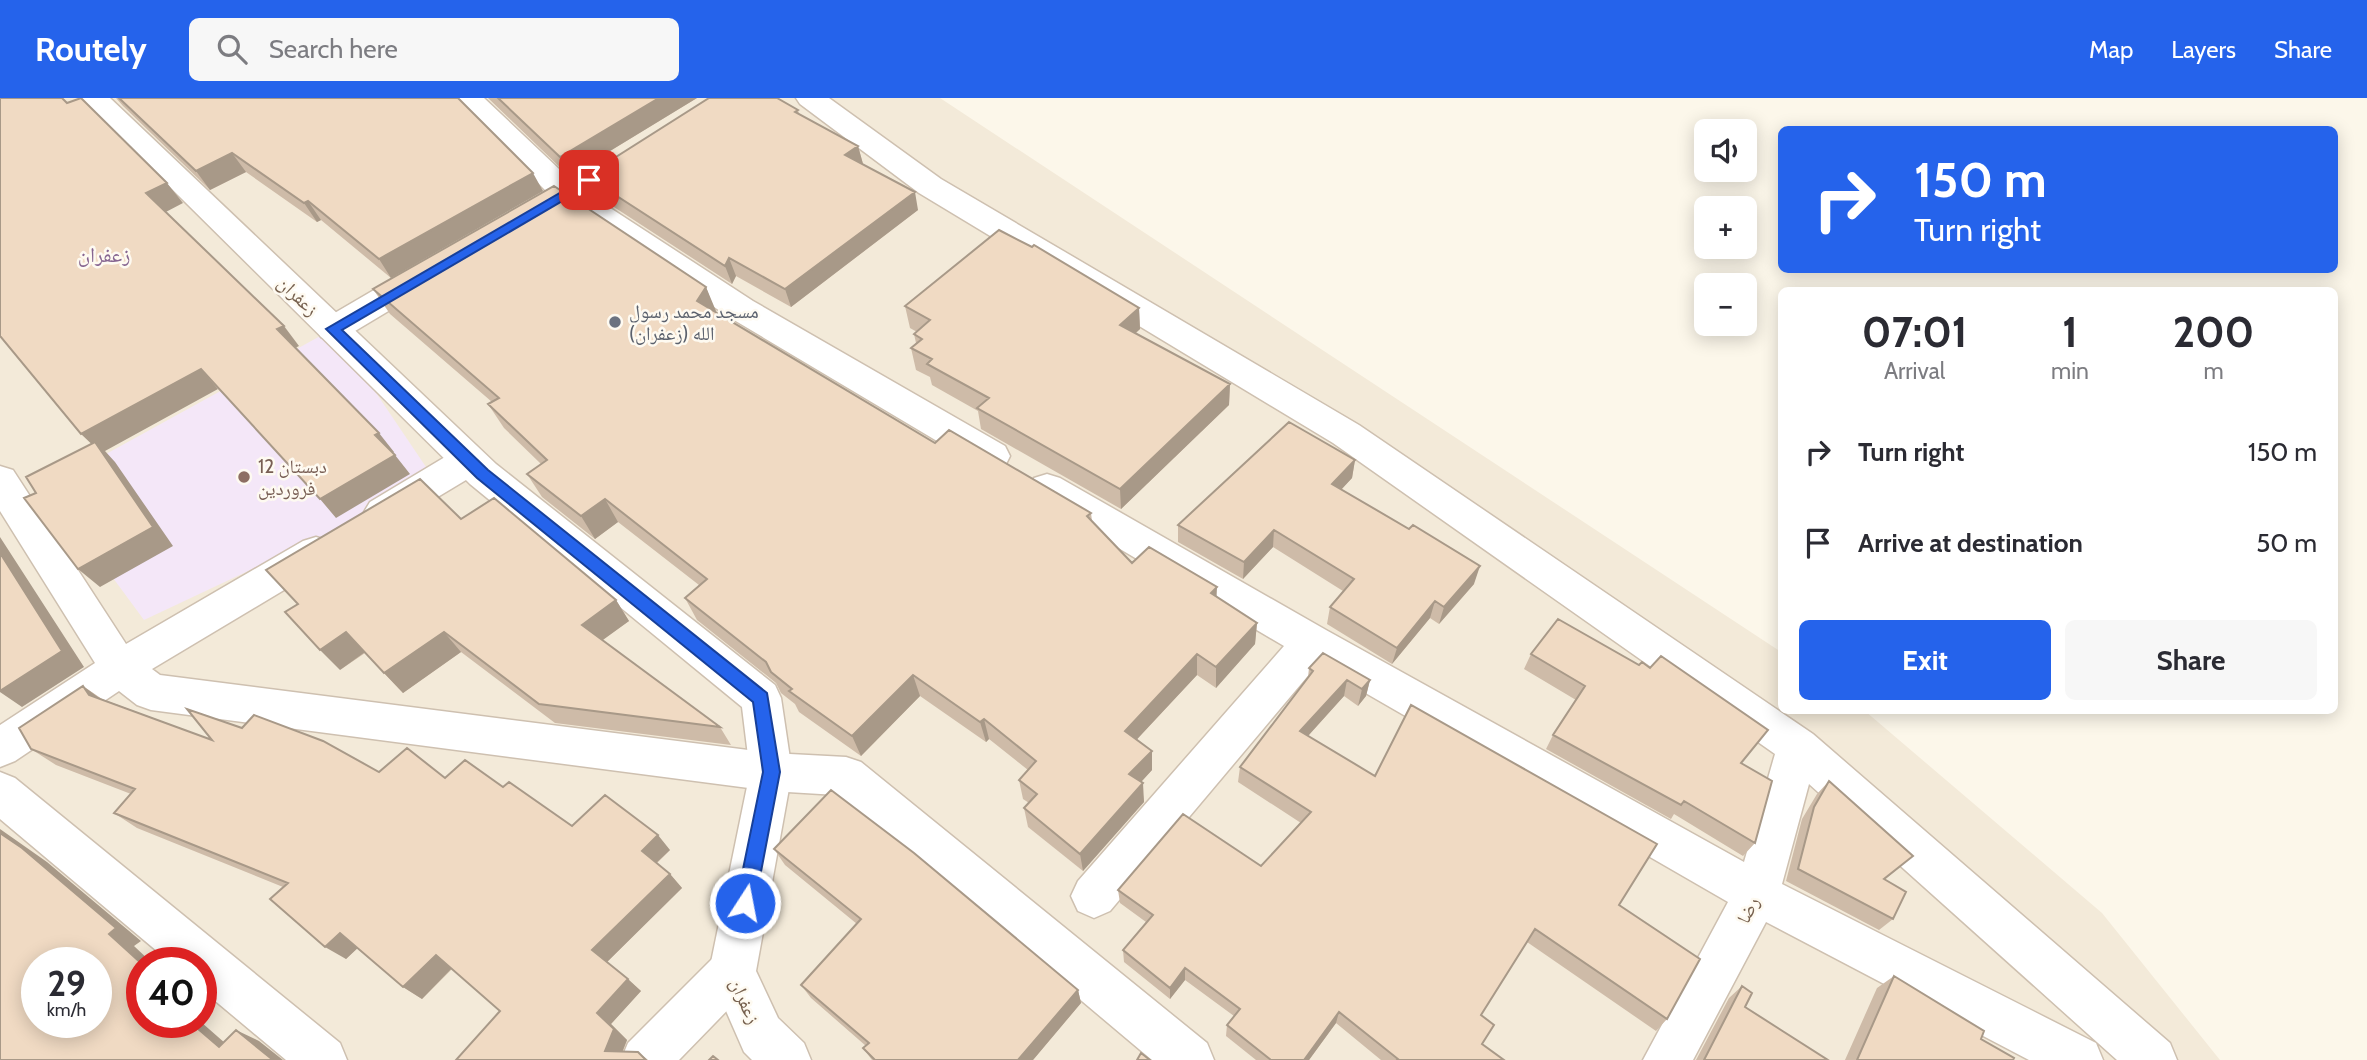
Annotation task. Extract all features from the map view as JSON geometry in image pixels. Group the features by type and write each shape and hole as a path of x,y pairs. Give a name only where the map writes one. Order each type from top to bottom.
{"street":[{"name":"زعفران","path":"94,98 468,461 761,698 771,772 732,972 761,1035 787,1060"},
{"path":"467,98 567,193 741,309 1312,642 1757,894 2079,1060"},
{"path":"810,98 930,186 1346,434 1798,747 2153,1060"},
{"path":"332,329 446,262"},
{"path":"0,748 120,668 468,461"},
{"path":"0,480 120,668 151,692 771,772 846,776 1190,1060"},
{"path":"1094,896 1312,642"},
{"name":"رضا","path":"1667,1060 1757,894 1798,747"},
{"path":"0,792 323,1060"},
{"path":"645,1060 732,972"}],"shaded area":[{"path":"0,98 940,98 1778,650 1778,714 1869,714 2102,913 2220,1060 0,1060"},
{"name":"دبستان 12 فروردین","path":"333,329 426,467 422,489 144,620 46,487"}],"building":[{"path":"0,98 62,98 67,103 81,98 167,183 146,193 284,326 277,329 379,433 375,435 395,455 320,499 201,369 81,434 0,336"},
{"path":"119,98 458,98 533,173 379,259 308,201 304,203 232,153 196,171"},
{"path":"498,98 659,98 560,157"},
{"path":"709,98 777,98 798,110 795,112 858,146 845,155 915,192 785,289 729,258 725,266 586,176"},
{"path":"554,186 706,287 697,301 935,443 949,430 1091,513 1087,516 1132,563 1149,547 1217,587 1211,593 1257,623 1216,667 1197,654 1125,731 1152,751 1129,774 1143,783 1080,854 1024,808 1037,794 1019,780 1036,761 984,719 980,722 913,675 852,736 789,691 792,689 771,672 766,662 685,598 707,579 605,499 581,516 527,474 547,460 488,404 499,398 373,289"},
{"path":"999,230 1032,247 1034,245 1139,308 1120,325 1230,384 1120,489 977,408 989,398 927,364 932,359 911,348 922,339 914,334 930,320 905,306"},
{"path":"1289,422 1355,460 1332,484 1409,529 1413,525 1480,566 1444,607 1435,601 1397,648 1330,607 1354,579 1274,530 1244,562 1178,525"},
{"path":"95,442 153,527 78,569 24,498 36,493 26,477"},
{"path":"420,479 461,519 494,498 616,600 582,625 720,727 539,704 444,632 384,673 346,632 320,650 285,612 298,604 266,570"},
{"path":"0,553 62,651 0,691"},
{"path":"1558,619 1639,665 1642,662 1650,668 1661,656 1768,730 1741,763 1772,781 1755,843 1684,801 1681,805 1553,735 1585,686 1531,654"},
{"path":"1323,653 1370,680 1362,689 1347,680 1300,731 1375,776 1411,705 1657,844 1619,905 1700,959 1667,1019 1535,929 1481,1015 1494,1025 1482,1044 1504,1060 1397,1060 1339,1012 1304,1060 1271,1060 1227,1025 1240,1009 1185,968 1170,988 1123,950 1153,915 1118,890 1183,814 1261,866 1311,812 1240,767 1313,671 1309,668"},
{"path":"83,686 89,695 212,740 187,709 242,728 254,715 323,741 379,772 407,748 445,778 465,760 503,787 509,782 572,826 605,795 658,835 642,851 670,874 592,950 628,979 597,1013 614,1029 605,1051 638,1052 646,1060 456,1060 500,1011 436,955 403,987 340,933 325,947 270,899 288,883 114,813 135,789 31,749 19,728"},
{"path":"1829,781 1913,856 1884,879 1906,892 1893,919 1798,869 1814,807"},
{"path":"831,790 914,853 1078,990 1018,1060 875,1060 863,1048 869,1043 801,985 861,919 774,849"},
{"path":"0,833 22,848 116,928 109,934 126,949 126,1038 209,1038 219,1047 236,1030 273,1060 0,1060"},
{"path":"1894,976 1984,1031 1981,1039 2014,1058 2013,1060 1857,1060"},
{"path":"1742,986 1752,993 1745,1007 1828,1060 1704,1060"},
{"path":"1141,1053 1150,1060 1137,1060"}],"place":[{"name":"مسجد محمد رسول الله (زعفران)","path":"615,322"},
{"name":"دبستان 12 فروردین","path":"244,477"}],"district":[{"name":"زعفران","path":"104,254"}],"route":[{"path":"589,180 332,329 482,474 761,698 771,772 745,903"}]}
